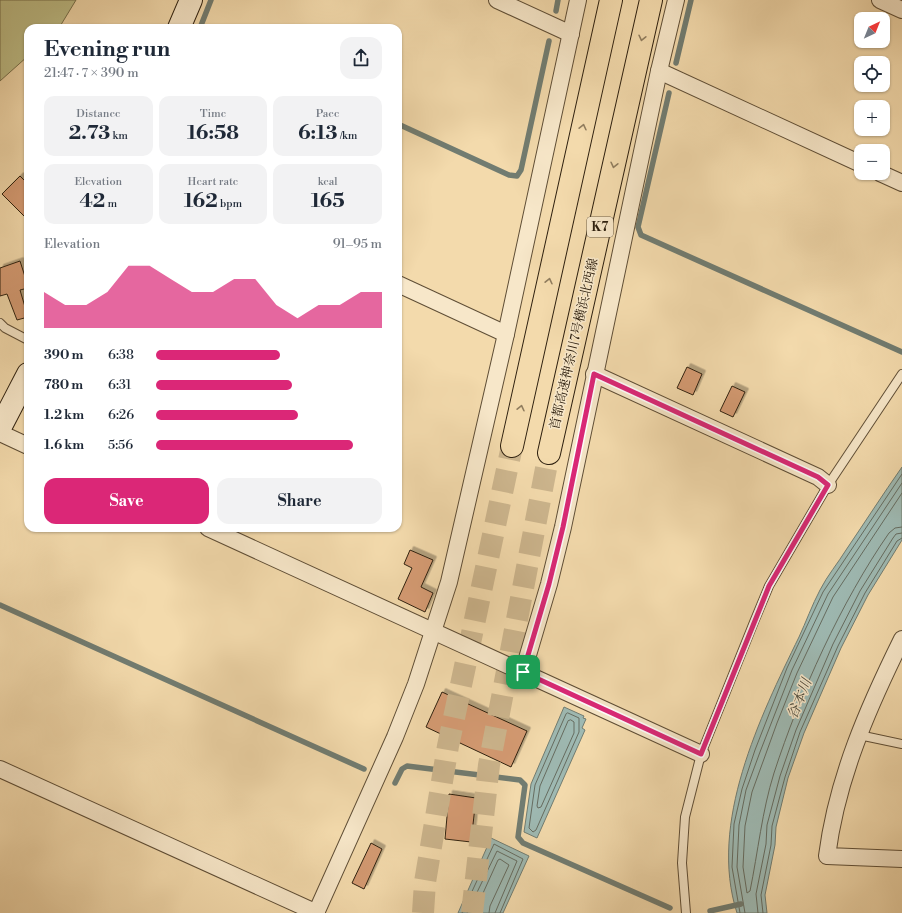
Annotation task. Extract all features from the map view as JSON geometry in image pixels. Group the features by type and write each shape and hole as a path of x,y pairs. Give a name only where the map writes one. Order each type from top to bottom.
{"highway":[{"path":"512,446 611,0"},
{"name":"首都高速神奈川7号横浜北西線","path":"549,453 651,0"}],"street":[{"path":"181,24 191,0"},
{"path":"497,0 571,34"},
{"path":"0,769 316,913 395,737 416,684 449,582 506,334 578,0"},
{"path":"523,672 549,584 563,527 594,374 659,71 676,0"},
{"path":"880,0 902,10"},
{"path":"659,71 854,161"},
{"path":"890,178 902,183"},
{"path":"402,286 506,334"},
{"path":"594,374 818,477 828,485"},
{"path":"0,428 24,382"},
{"path":"0,433 24,444"},
{"path":"217,532 701,754"},
{"path":"902,639 876,692 846,769 830,830 827,856 902,859"}],"lane":[{"path":"0,323 5,328 24,338"},
{"path":"686,913 682,863 685,817 701,754 769,586 828,485 902,374"},
{"path":"859,735 901,743"}],"green space":[{"path":"0,0 76,0 61,24 24,24 24,60 0,81"}],"water":[{"name":"谷本川","path":"902,467 902,540 868,595 841,648 804,733 788,778 776,827 775,845 765,895 767,913 737,913 730,879 729,843 734,807 742,771 769,701 814,602 829,575"},
{"path":"564,707 584,716 583,718 586,719 582,728 585,730 537,838 524,832 531,784"},
{"path":"491,838 529,856 503,913 458,913"}],"building":[{"path":"20,176 24,180 24,216 2,194"},
{"path":"20,261 24,274 24,289 20,290 24,304 24,318 17,320 7,294 0,296 0,268"},
{"path":"687,367 702,374 693,395 677,388"},
{"path":"732,386 745,392 733,417 720,411"},
{"path":"410,550 433,560 421,587 433,593 425,612 398,599 412,568 404,564"},
{"path":"442,692 527,731 511,767 426,727"},
{"path":"449,794 476,798 471,842 445,839"},
{"path":"371,843 382,849 364,889 352,883"}],"waterway":[{"path":"202,24 211,0"},
{"path":"556,11 558,0"},
{"path":"676,63 691,0"},
{"path":"402,126 509,175 517,176 521,170 549,41"},
{"path":"669,93 638,227 641,235 902,352"},
{"path":"0,605 364,769"},
{"path":"395,783 402,769 407,766 520,780 525,785 518,837 523,843 670,908"},
{"path":"710,911 741,904"}],"tunnel":[{"path":"423,913 425,882 448,746 512,446"},
{"path":"472,913 489,765 549,453"}],"route":[{"path":"594,374 818,477 828,485 769,586 701,754 523,672 549,584 563,527 594,374"}]}
